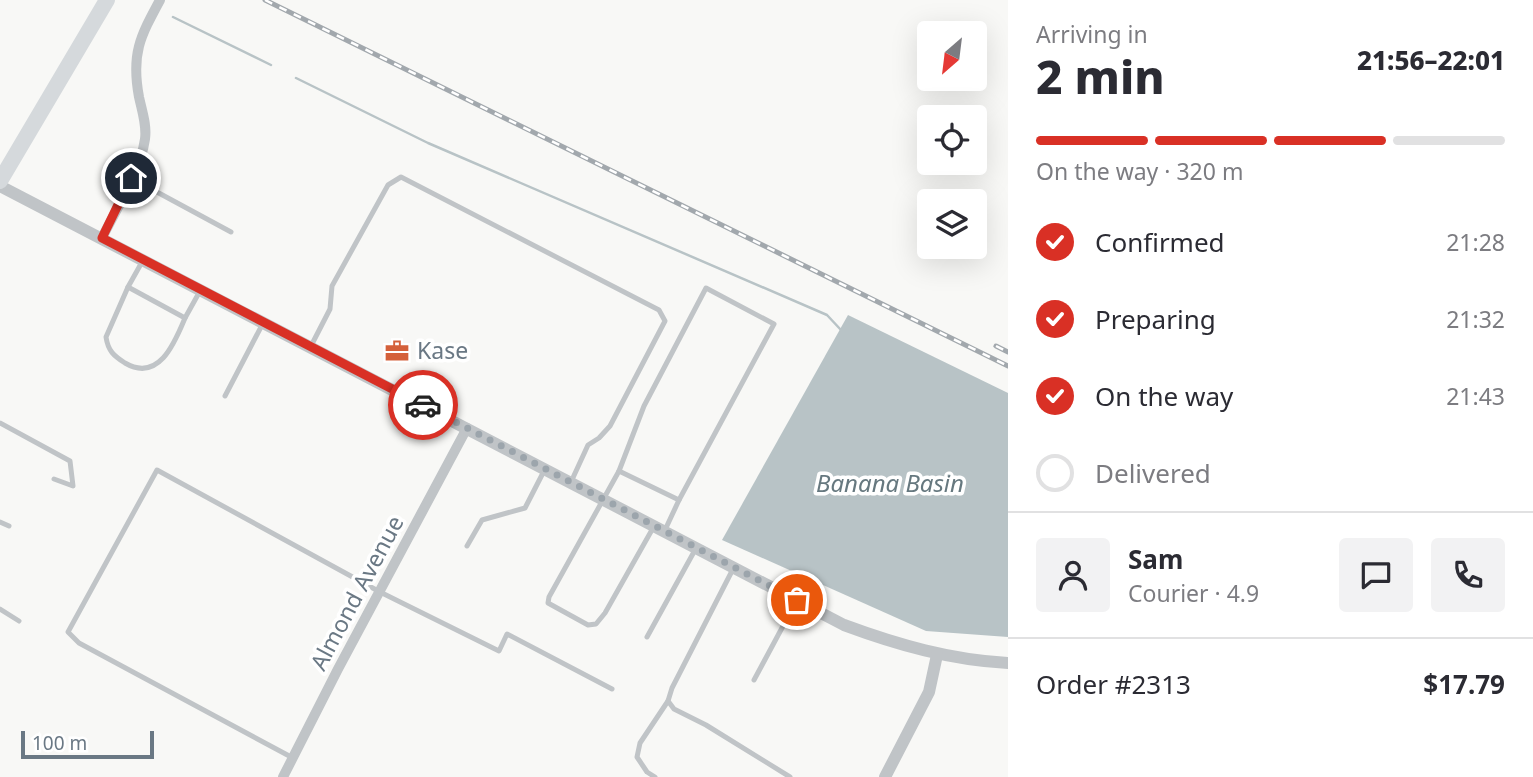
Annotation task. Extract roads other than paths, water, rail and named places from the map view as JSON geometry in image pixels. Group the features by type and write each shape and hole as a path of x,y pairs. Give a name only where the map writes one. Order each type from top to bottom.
{"main road":[{"path":"0,184 104,5"}],"street":[{"path":"102,238 140,160 146,131 135,70 136,54 157,5"},
{"path":"0,184 844,625 937,655 1008,663"},
{"name":"Almond Avenue","path":"283,777 467,428"},
{"path":"885,777 929,692 937,655"}],"lane":[{"path":"311,347 330,309 332,286 388,185 401,177 659,310 665,320 653,344 610,426 588,445 571,482"},
{"path":"131,178 231,232"},
{"path":"143,259 106,337 107,346 114,356 133,368 154,365 164,359 201,290"},
{"path":"128,287 185,318"},
{"path":"706,288 774,324 679,500 600,620 592,625 576,620 551,606 548,600 603,499 619,471 644,406 706,288"},
{"path":"225,396 263,322"},
{"path":"0,423 71,461 73,486 54,479"},
{"path":"467,546 482,520 525,508 545,469"},
{"path":"293,758 79,643 68,632 156,470 380,592 499,651 507,634 612,689"},
{"path":"619,471 679,500"},
{"path":"0,522 9,526"},
{"path":"647,637 696,547"},
{"path":"655,777 647,772 637,757 640,743 668,701 734,567"},
{"path":"754,680 797,600"},
{"path":"0,609 19,621"},
{"path":"668,701 674,709 706,725 790,777"}],"water":[{"name":"Banana Basin","path":"848,315 1008,393 1008,637 926,631 722,540"}],"waterway":[{"path":"173,17 271,65"},
{"path":"296,78 428,143 827,315 841,330"}],"railway":[{"path":"265,0 1008,366"},
{"path":"996,346 1008,352"}],"place":[{"name":"Kase","path":"397,351"}]}
